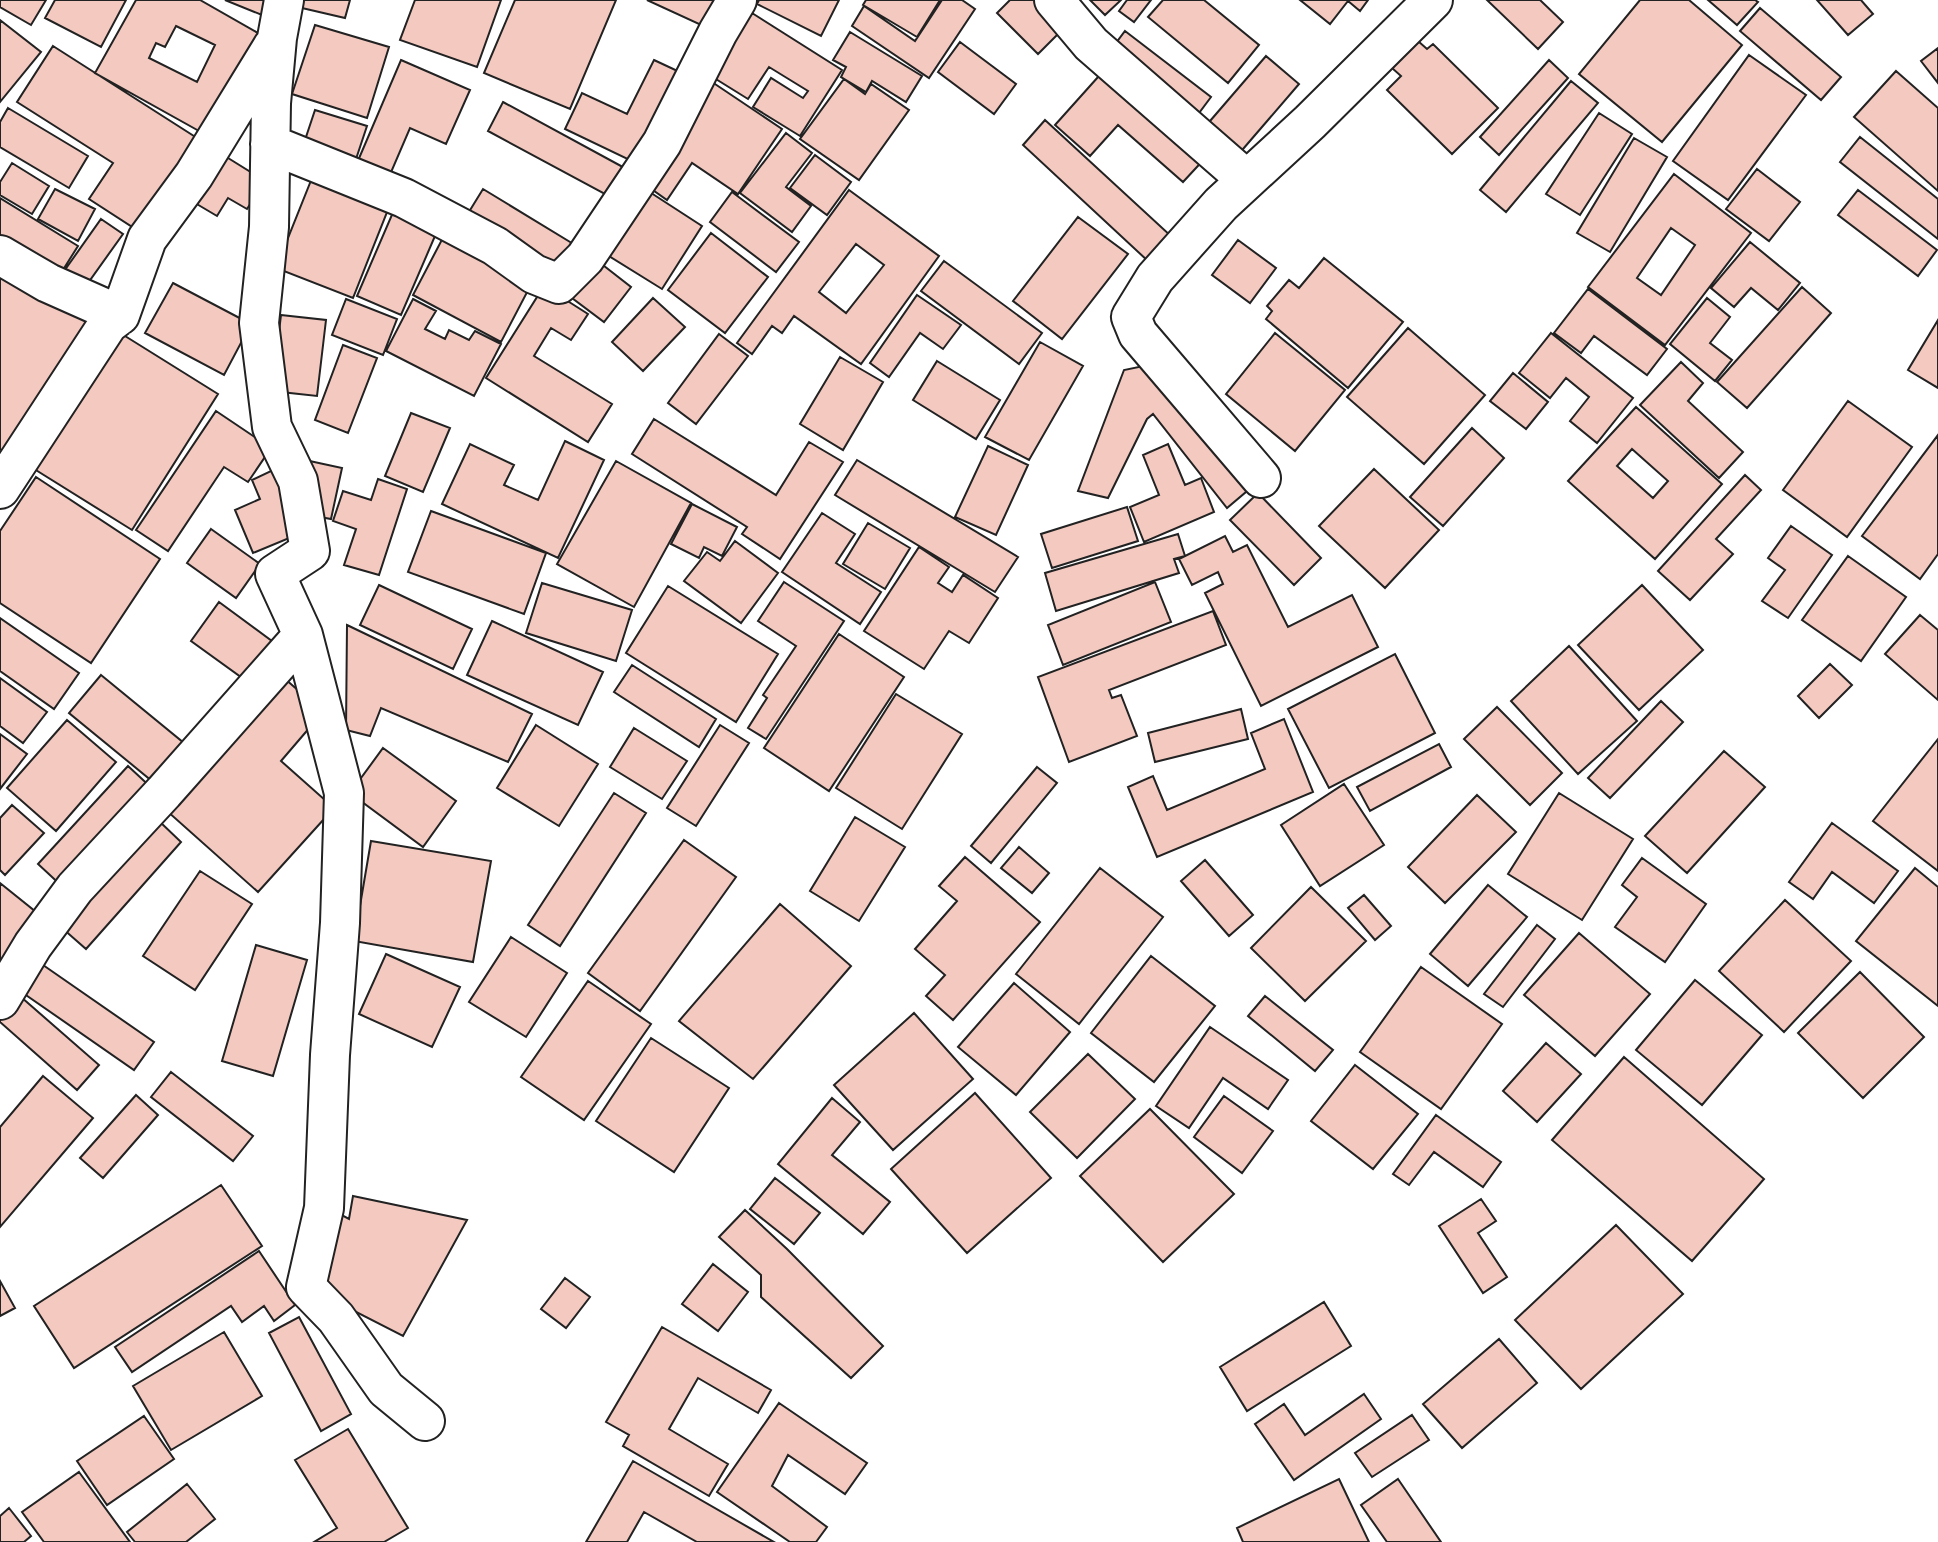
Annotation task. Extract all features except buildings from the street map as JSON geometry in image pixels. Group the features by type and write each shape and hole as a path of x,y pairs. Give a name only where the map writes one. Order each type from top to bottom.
{"street":[{"path":"284,0 271,103 269,227 259,323 272,427 298,481 310,551 275,574 303,635 344,793 340,923 330,1055 324,1208 306,1287 336,1318 386,1389 425,1421"},
{"path":"270,144 404,198 495,246 534,274 559,284 584,258 662,143 737,0"},
{"path":"1055,0 1100,51 1247,180"},
{"path":"1261,478 1138,334 1131,317 1155,278 1221,204 1310,122 1433,0"},
{"path":"0,489 108,324 120,315 147,239 194,175 278,38"},
{"path":"0,255 48,283 120,315"},
{"path":"0,1000 33,945 75,888 303,635"}]}
